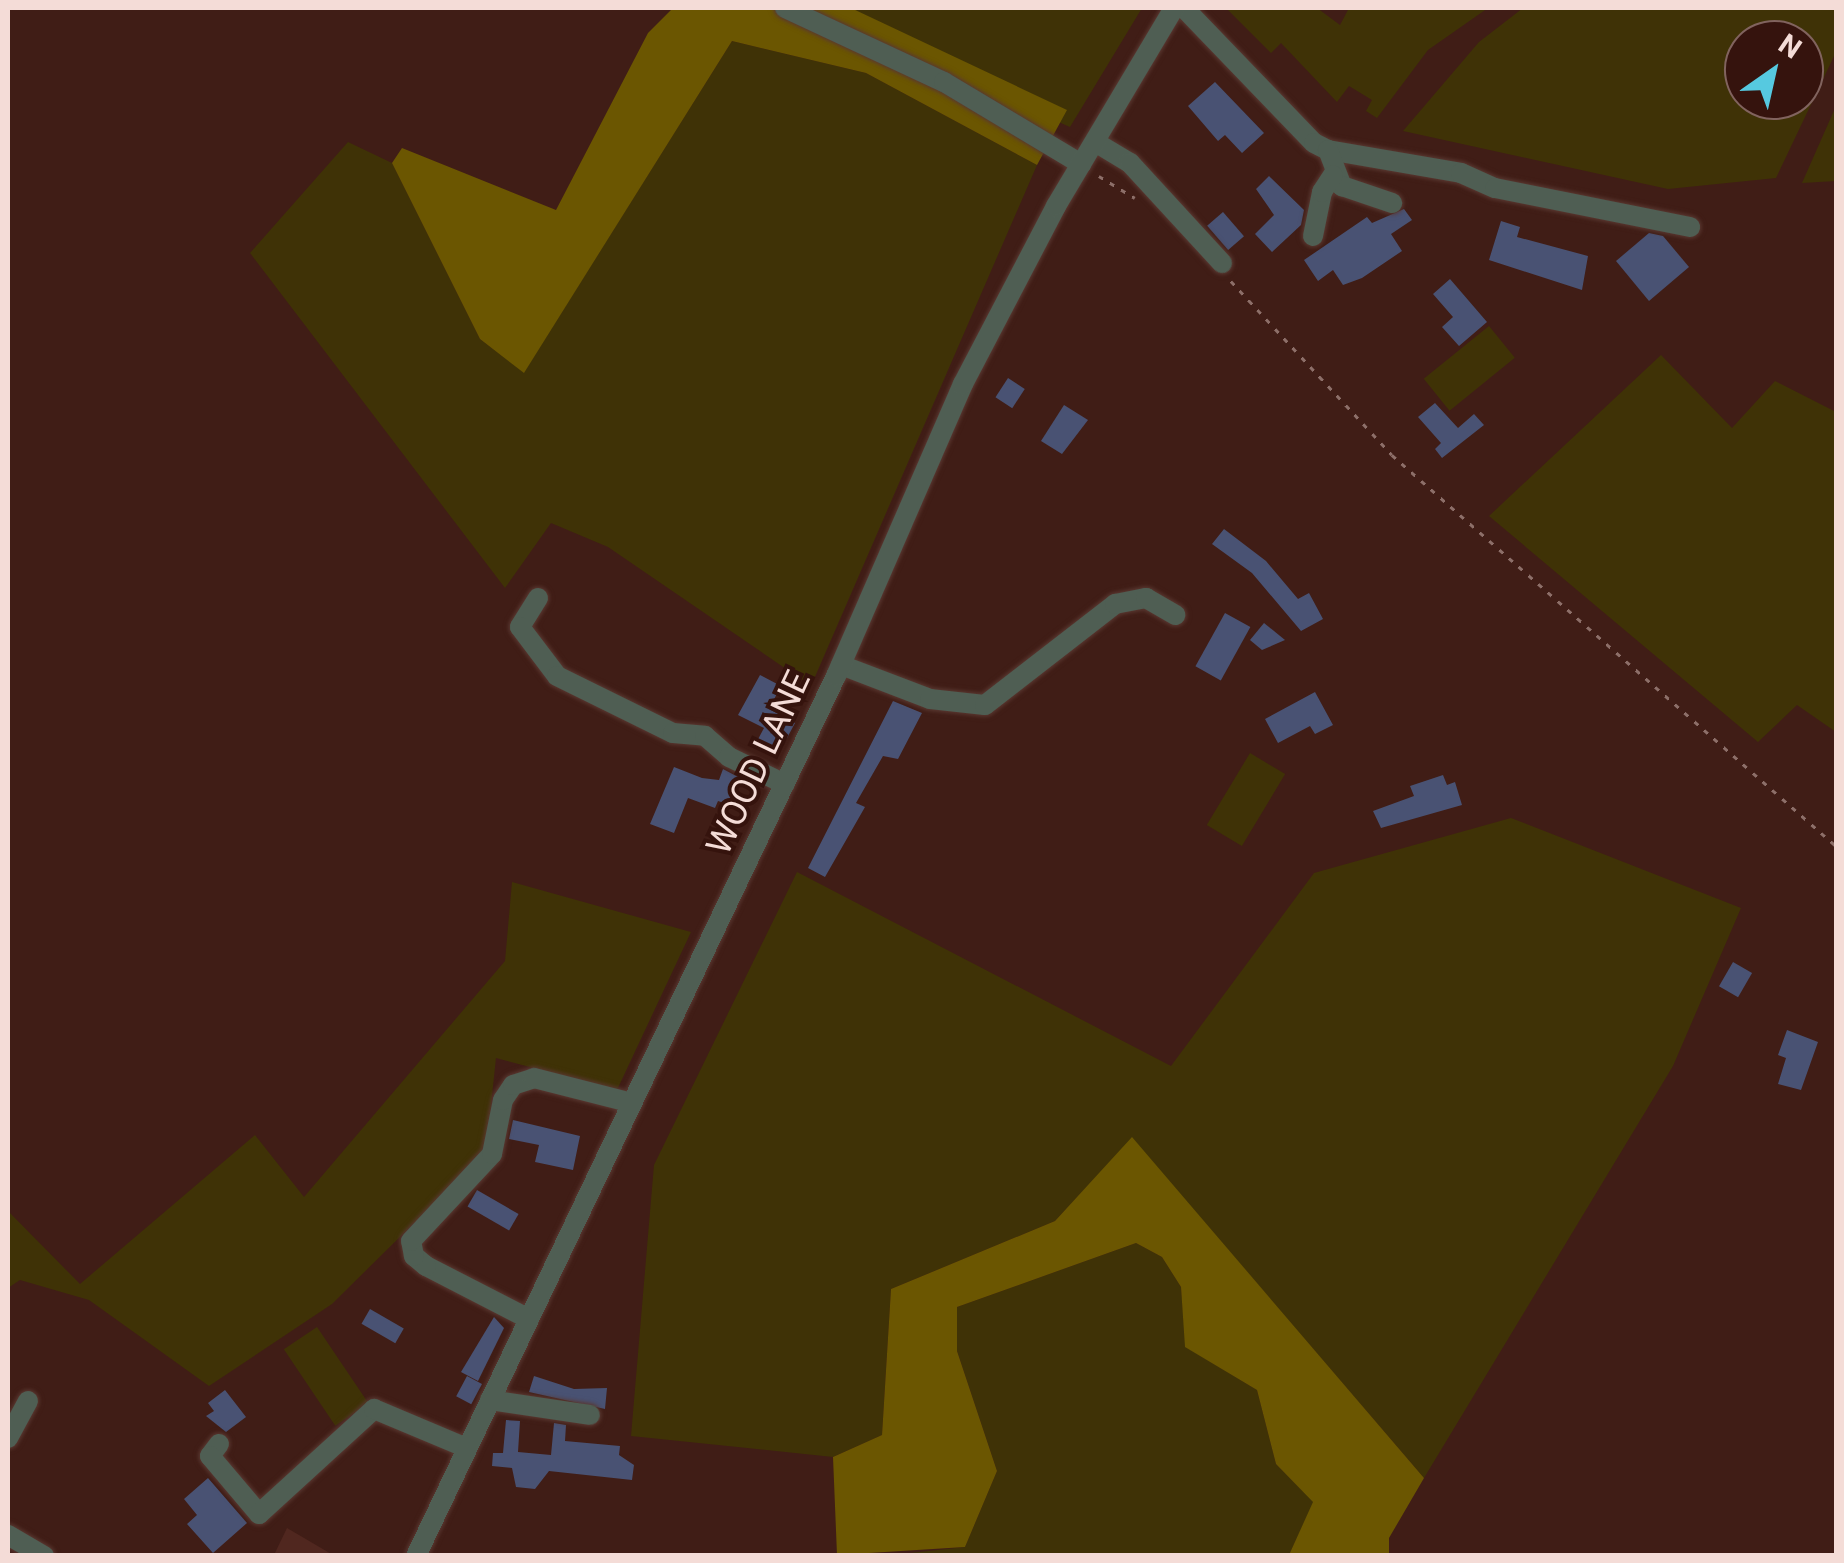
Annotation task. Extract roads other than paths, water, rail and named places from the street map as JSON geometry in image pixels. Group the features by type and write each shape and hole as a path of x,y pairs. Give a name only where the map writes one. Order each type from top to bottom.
{"street":[{"path":"785,8 944,82 1080,164"},
{"name":"WOOD LANE","path":"416,1556 841,665 964,384 1080,164 1174,8"},
{"path":"1184,8 1328,150 1333,174 1342,186 1392,204"},
{"path":"1095,142 1130,163 1225,270"},
{"path":"1328,150 1461,173 1495,188 1690,227"},
{"path":"1314,236 1322,218 1322,192 1333,174"},
{"path":"538,598 520,627 557,676 673,733 705,736 729,757 785,784"},
{"path":"841,665 930,699 985,704 1115,604 1146,598 1176,615"},
{"path":"529,1320 426,1266 414,1256 411,1241 492,1154 502,1100 513,1085 534,1078 632,1103"},
{"path":"490,1400 590,1416"},
{"path":"8,1438 28,1401"},
{"path":"219,1444 210,1456 259,1514 374,1408 468,1448"},
{"path":"8,1535 44,1556"}]}
